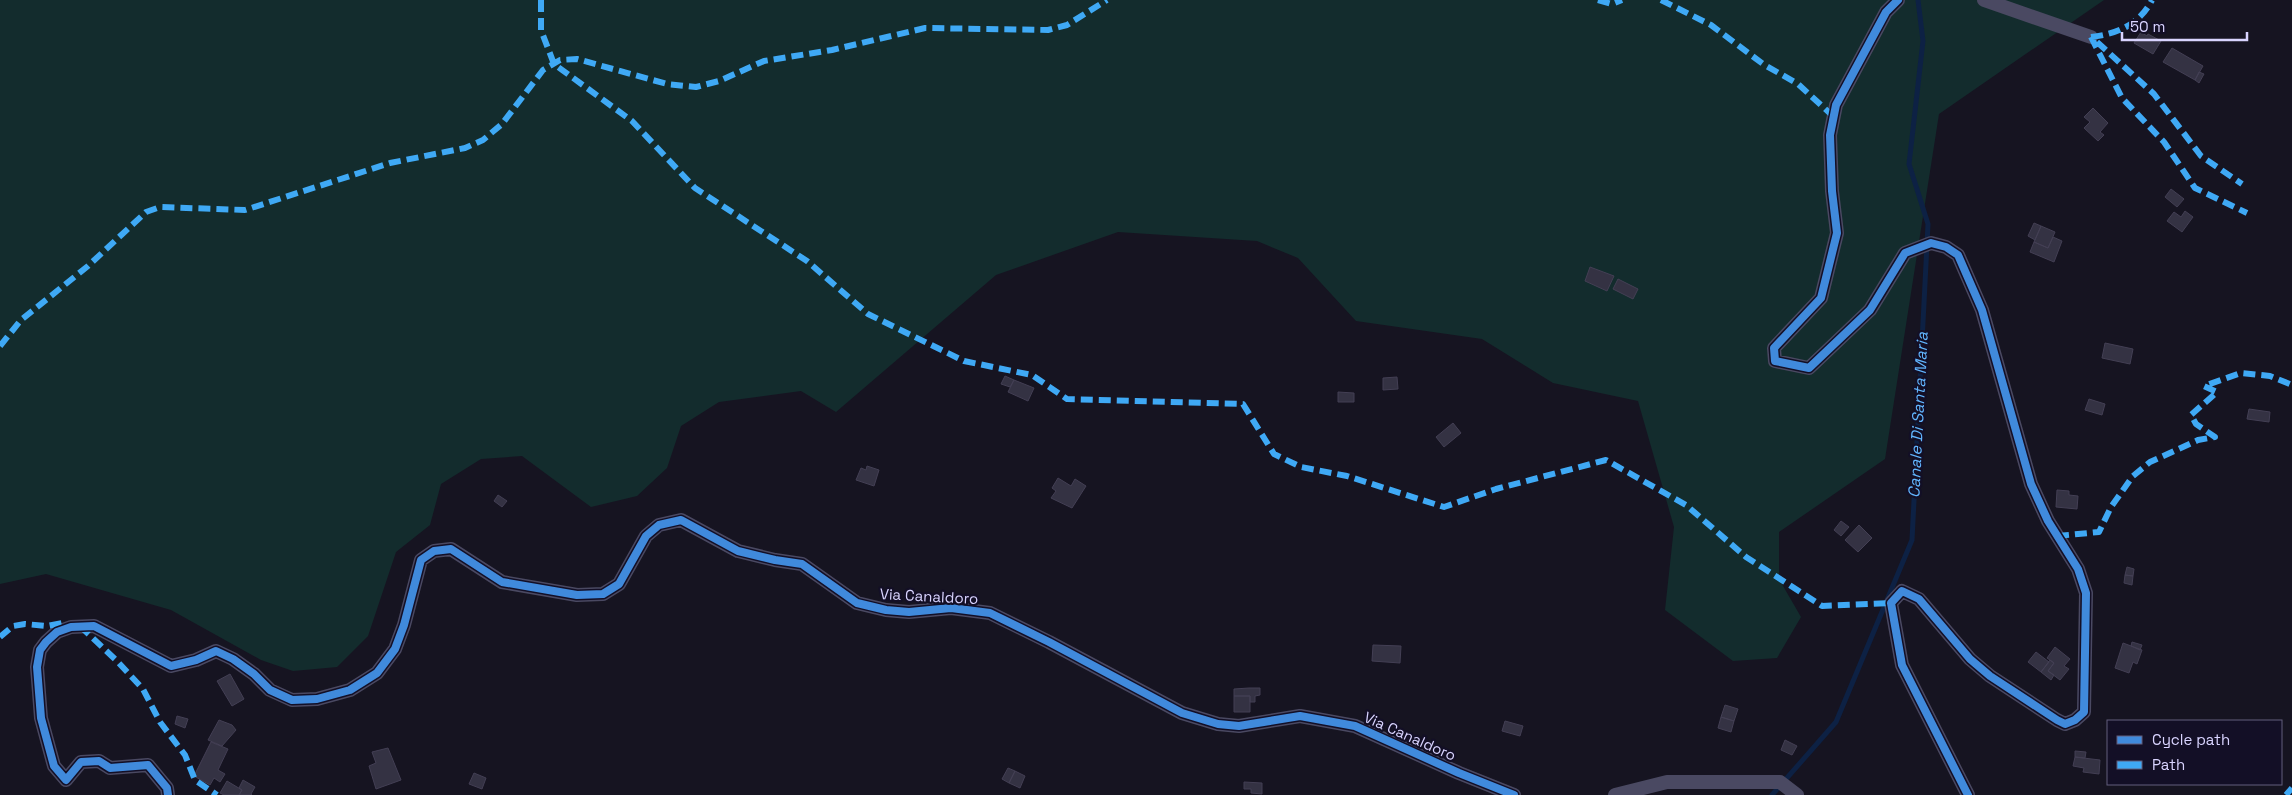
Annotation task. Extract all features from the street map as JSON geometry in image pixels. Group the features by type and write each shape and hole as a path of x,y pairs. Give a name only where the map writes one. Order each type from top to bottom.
{"street":[{"path":"1898,0 1886,12 1836,104 1830,135 1832,191 1837,233 1820,298 1774,348 1775,361 1809,368 1870,310 1905,253 1931,243 1946,247 1958,255 1982,310 2031,484 2048,521 2078,569 2086,593 2087,612 2084,712 2075,720 2065,724 1990,676 1970,659 1919,599 1902,591 1891,603 1902,665 1968,795"},
{"path":"1984,0 2091,37"},
{"name":"Via Canaldoro","path":"168,795 167,788 148,765 110,768 99,761 81,762 66,780 54,766 41,718 36,667 40,650 57,632 71,627 94,626 171,666 196,660 216,650 254,674 270,690 292,700 316,699 350,690 377,674 395,649 404,625 421,560 434,551 451,549 502,582 577,595 602,594 619,584 646,536 659,524 681,520 738,551 802,564 856,604 909,612 951,608 990,613 1049,642 1182,713 1218,724 1239,726 1300,716 1355,726 1458,773 1514,795"},
{"path":"1616,795 1667,782 1780,782 1797,795"}],"green space":[{"path":"0,0 2104,0 1939,114 1885,459 1779,532 1779,579 1801,617 1777,658 1733,661 1665,610 1674,527 1638,401 1553,383 1482,339 1356,321 1298,258 1257,241 1118,232 996,275 836,412 801,391 719,402 681,426 667,468 637,496 591,507 522,456 481,459 441,484 430,525 396,552 368,636 337,667 293,671 261,660 171,610 46,574 0,584"}],"building":[{"path":"2141,32 2161,41 2153,54 2134,43"},
{"path":"2172,48 2203,66 2195,80 2163,62"},
{"path":"2199,72 2204,74 2199,83 2195,80"},
{"path":"2093,108 2108,123 2100,132 2104,135 2098,141 2084,128 2090,122 2084,117"},
{"path":"2171,189 2184,199 2177,207 2165,197"},
{"path":"2185,211 2193,217 2182,232 2167,221 2174,212 2181,217"},
{"path":"2034,223 2041,226 2035,240 2028,236"},
{"path":"2041,226 2055,232 2048,248 2034,242"},
{"path":"2053,237 2062,241 2054,262 2030,252 2034,242 2048,248"},
{"path":"1590,267 1614,276 1607,291 1585,281"},
{"path":"1618,279 1638,289 1633,299 1613,289"},
{"path":"2105,343 2133,349 2130,364 2102,358"},
{"path":"1005,376 1014,380 1010,387 1001,384"},
{"path":"1397,377 1398,389 1383,390 1383,378"},
{"path":"1014,380 1034,388 1028,401 1008,392"},
{"path":"1338,392 1354,393 1354,402 1338,402"},
{"path":"2089,399 2105,404 2102,415 2085,410"},
{"path":"2249,409 2270,412 2269,422 2247,419"},
{"path":"1453,423 1461,433 1444,447 1436,437"},
{"path":"867,466 879,470 874,486 856,480 861,468 866,470"},
{"path":"1058,478 1071,486 1075,479 1086,486 1072,508 1051,498 1056,491 1052,488"},
{"path":"2057,490 2069,491 2069,495 2078,496 2077,509 2056,507"},
{"path":"498,495 507,501 502,507 494,501"},
{"path":"1841,521 1849,527 1841,536 1834,530"},
{"path":"1859,525 1872,538 1858,552 1845,540"},
{"path":"2127,567 2134,569 2133,576 2125,575"},
{"path":"2125,575 2133,576 2132,585 2124,583"},
{"path":"2132,642 2142,645 2140,650 2131,646"},
{"path":"2123,643 2142,650 2137,664 2133,662 2129,673 2115,668"},
{"path":"1373,645 1401,646 1400,663 1372,661"},
{"path":"2055,647 2070,659 2064,666 2069,669 2060,680 2048,671 2054,663 2047,658"},
{"path":"2036,652 2049,662 2041,672 2028,662"},
{"path":"2050,660 2054,663 2048,671 2054,675 2051,680 2041,672"},
{"path":"230,674 244,699 232,706 217,681"},
{"path":"1260,688 1260,695 1255,696 1255,702 1250,702 1250,696 1234,696 1234,689"},
{"path":"1234,696 1250,696 1250,712 1234,712"},
{"path":"1725,705 1738,709 1734,721 1721,717"},
{"path":"177,716 188,719 185,728 175,724"},
{"path":"1721,717 1734,721 1731,732 1718,728"},
{"path":"219,720 232,725 236,730 222,746 208,740"},
{"path":"1505,721 1523,726 1520,736 1502,731"},
{"path":"1785,740 1797,746 1792,755 1781,750"},
{"path":"211,742 228,749 218,770 225,774 220,782 214,778 210,785 194,776"},
{"path":"388,748 401,780 376,789 369,766 376,763 372,752"},
{"path":"2075,751 2086,752 2085,758 2075,757"},
{"path":"2075,757 2100,760 2099,774 2083,772 2084,768 2073,766"},
{"path":"1008,768 1015,771 1009,783 1002,779"},
{"path":"1015,771 1025,776 1020,788 1009,783"},
{"path":"474,773 486,778 482,789 469,784"},
{"path":"243,780 255,787 252,795 239,795 242,790 239,788"},
{"path":"227,781 242,790 239,795 224,795 220,793"},
{"path":"1244,782 1262,783 1262,794 1251,793 1251,789 1244,789"}],"waterway":[{"name":"Canale Di Santa Maria","path":"1772,795 1836,722 1912,540 1928,224 1909,164 1923,41 1918,0"}],"marked path":[{"path":"541,0 541,30 554,64 632,121 695,188 807,261 868,314 964,361 1032,375 1067,399 1243,404 1274,454 1301,467 1347,476 1444,507 1496,489 1606,460 1686,505 1746,557 1822,606 1891,603"},
{"path":"0,346 21,320 88,266 146,212 160,207 245,210 390,163 465,148 483,140 502,124 543,70 560,60 577,59 667,84 696,87 719,81 764,61 832,50 925,28 1048,30 1067,25 1107,0"},
{"path":"1598,0 1612,4 1622,0"},
{"path":"1661,0 1711,25 1763,64 1798,84 1834,117"},
{"path":"2091,37 2118,31 2126,27 2141,16 2152,0"},
{"path":"2091,37 2122,98 2164,142 2195,188 2247,213"},
{"path":"2097,42 2154,94 2201,156 2242,184"},
{"path":"2057,536 2099,532 2111,507 2133,476 2150,462 2198,440 2215,437 2196,424 2191,415 2217,392 2204,386 2241,373 2270,376 2292,385"},
{"path":"0,637 13,626 25,624 47,626 67,622"},
{"path":"80,626 143,689 160,722 185,755 195,780 217,795"},
{"path":"2286,795 2292,788"}],"cycle path":[{"path":"1898,0 1886,12 1836,105 1830,135 1832,191 1837,233 1821,298 1774,348 1775,361 1809,368 1870,310 1905,253 1931,243 1946,247 1958,255 1982,310 2031,484 2048,521 2078,569 2086,593 2084,712 2075,720 2065,724 1990,676 1970,659 1919,599 1902,591 1891,603 1902,665 1968,795"},
{"path":"168,795 167,788 148,765 110,768 99,761 81,762 66,780 54,766 41,718 37,667 40,650 57,632 71,627 94,626 171,666 196,660 216,651 233,659 254,674 270,690 292,700 317,699 350,690 377,673 395,649 404,625 421,560 434,551 451,549 502,582 577,595 603,594 619,584 646,536 659,525 681,520 738,551 802,564 857,603 886,610 909,612 951,608 990,613 1049,642 1182,713 1218,724 1239,726 1300,716 1355,726 1459,773 1514,795"}]}
